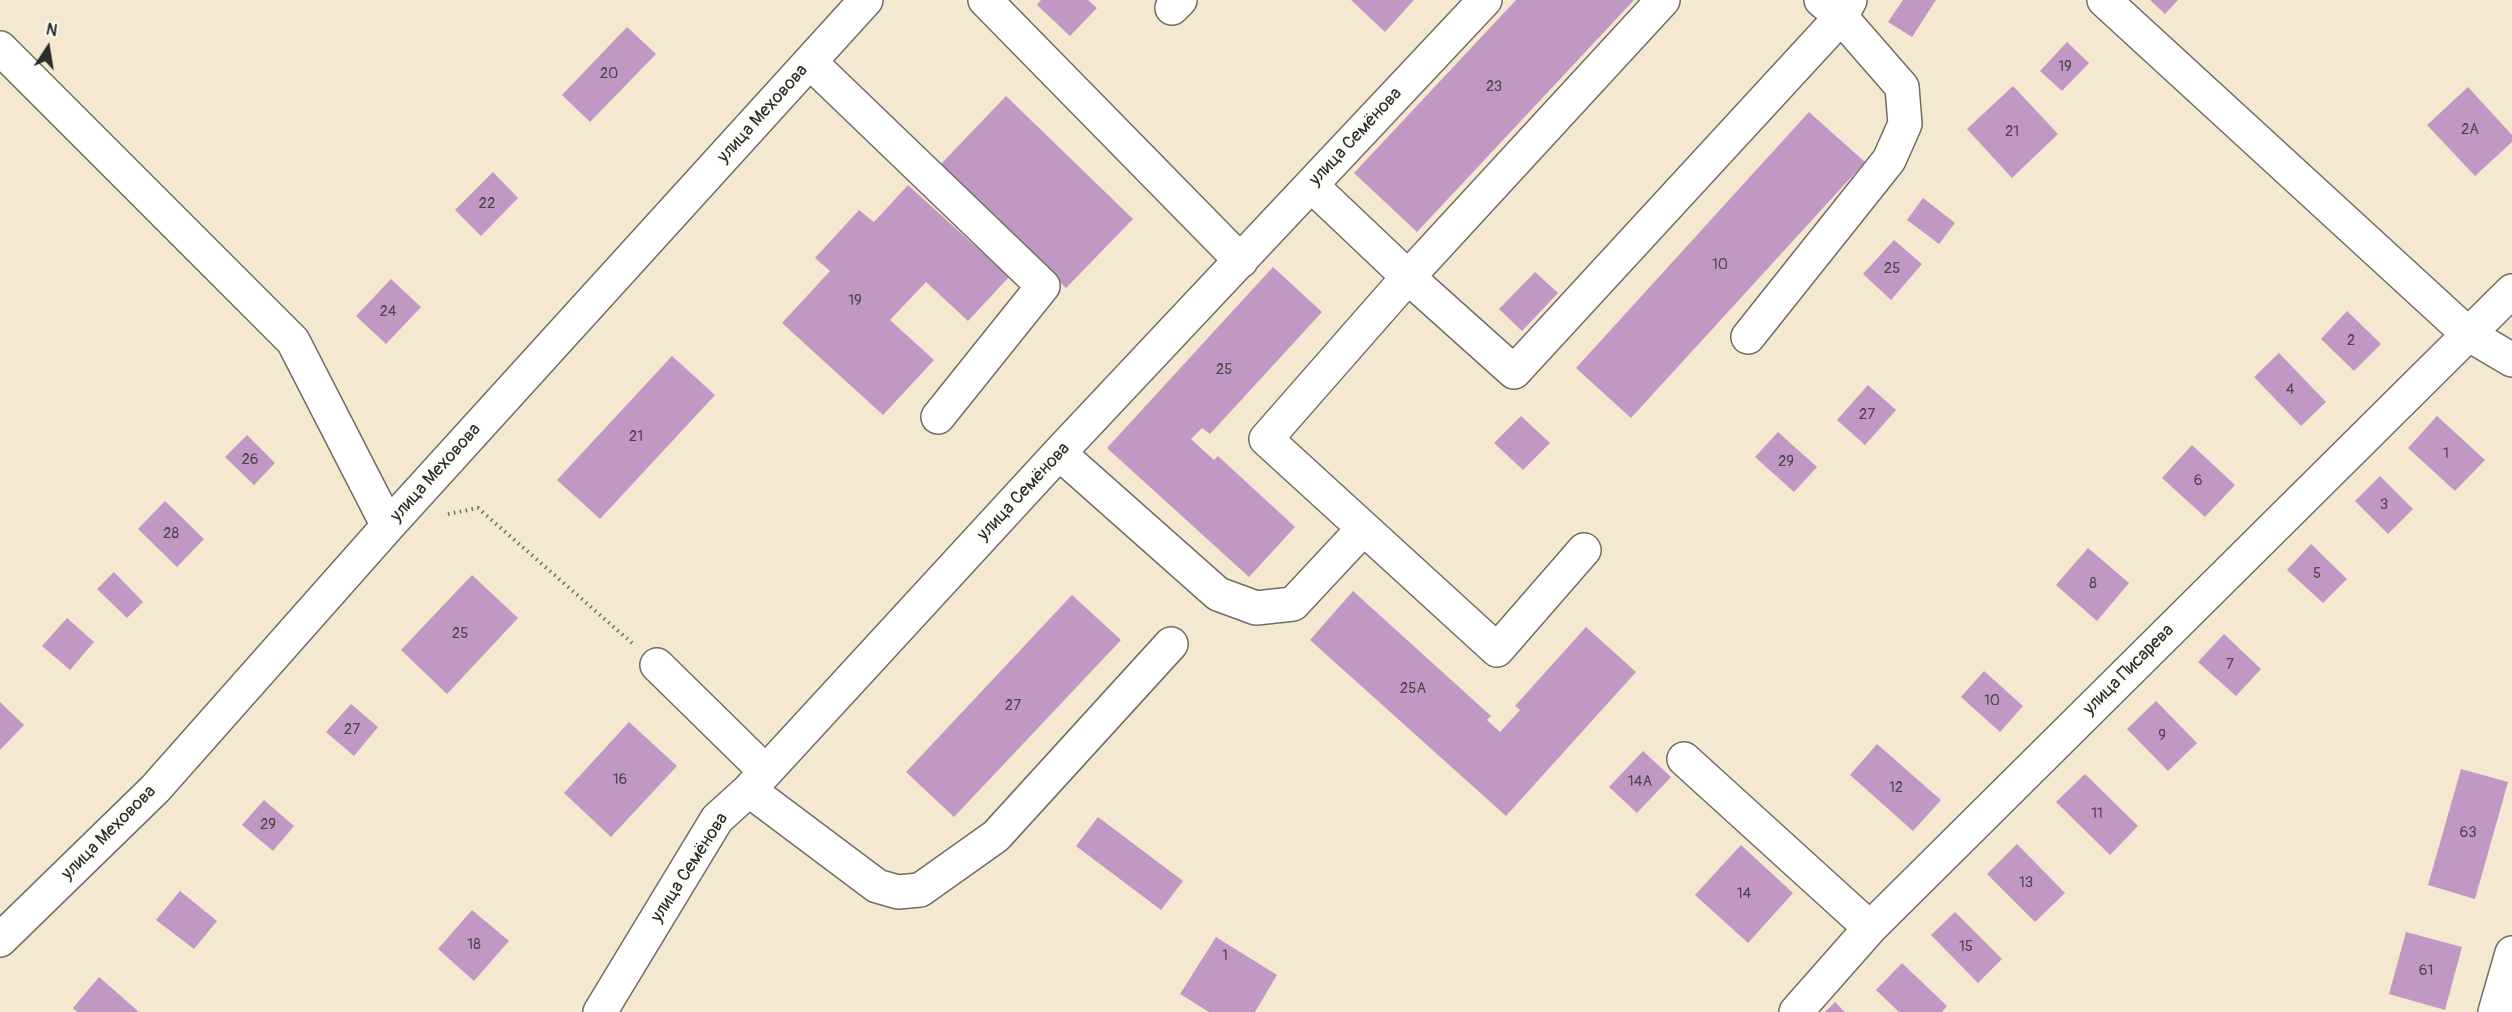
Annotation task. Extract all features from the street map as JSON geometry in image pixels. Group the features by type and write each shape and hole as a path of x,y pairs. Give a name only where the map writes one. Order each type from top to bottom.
{"street":[{"name":"улица Меховова","path":"0,940 154,789 388,526 866,0"},
{"path":"985,0 1241,261"},
{"name":"улица Семёнова","path":"600,1012 717,819 757,780 1059,453 1485,0"},
{"path":"1584,550 1497,650 1266,439 1408,277 1663,0"},
{"path":"2104,0 2468,334 2512,360"},
{"path":"1311,185 1408,277 1514,372 1837,6 1902,87 1905,124 1889,160 1748,337"},
{"path":"0,48 293,341 388,526"},
{"path":"810,62 1043,286 938,417"},
{"name":"улица Писарева","path":"1796,1012 1870,928 2512,291"},
{"path":"1059,453 1218,594 1256,608 1293,604 1363,529"},
{"path":"657,665 757,780 877,886 898,892 921,890 996,836 1171,644"},
{"path":"1684,759 1870,928"},
{"path":"2495,1012 2512,953"}],"path":[{"path":"444,515 478,508 657,665"}],"building":[{"path":"1041,0 1088,0 1097,8 1070,36 1037,5"},
{"path":"1351,0 1414,0 1385,32"},
{"path":"1516,0 1634,0 1417,232 1354,173"},
{"path":"1903,0 1936,0 1912,37 1888,22"},
{"path":"2150,0 2178,0 2165,14"},
{"path":"627,27 656,54 590,122 562,95"},
{"path":"2067,42 2089,63 2062,91 2040,71"},
{"path":"2013,86 2058,134 2012,178 1967,129"},
{"path":"2468,87 2512,135 2512,142 2475,176 2427,125"},
{"path":"1006,96 1133,219 1066,288 940,165"},
{"path":"1809,112 1865,162 1631,418 1576,368"},
{"path":"493,172 518,198 481,236 455,210"},
{"path":"908,185 1009,277 968,321 926,282 890,320 934,360 883,415 782,323 830,271 815,258 859,210 874,222"},
{"path":"1923,198 1955,223 1939,244 1907,220"},
{"path":"1894,240 1922,264 1891,300 1863,274"},
{"path":"1273,267 1322,312 1210,434 1202,428 1191,439 1214,460 1218,456 1295,527 1249,577 1107,448"},
{"path":"1535,272 1558,293 1522,331 1499,309"},
{"path":"391,279 421,307 386,344 356,316"},
{"path":"2347,311 2381,344 2354,371 2321,339"},
{"path":"2279,353 2326,402 2301,426 2254,377"},
{"path":"672,356 715,395 600,519 557,480"},
{"path":"1868,385 1896,410 1865,445 1837,420"},
{"path":"1521,416 1550,443 1523,470 1494,443"},
{"path":"2437,416 2485,460 2455,491 2408,448"},
{"path":"1778,432 1817,467 1794,492 1755,457"},
{"path":"247,435 275,463 254,485 225,457"},
{"path":"2192,445 2235,485 2205,517 2162,478"},
{"path":"2380,476 2413,509 2388,534 2355,501"},
{"path":"165,501 204,539 177,567 138,529"},
{"path":"2311,544 2347,579 2323,603 2287,570"},
{"path":"2088,548 2129,583 2097,621 2056,585"},
{"path":"114,572 143,602 127,618 97,589"},
{"path":"472,575 518,618 447,694 401,650"},
{"path":"1353,591 1491,716 1487,720 1500,732 1520,710 1515,706 1586,627 1636,672 1506,816 1310,640"},
{"path":"1072,595 1121,640 954,817 906,772"},
{"path":"67,618 94,642 70,670 42,646"},
{"path":"2224,634 2261,669 2236,696 2198,662"},
{"path":"1984,671 2023,706 2000,732 1961,697"},
{"path":"2156,701 2197,743 2168,771 2127,729"},
{"path":"0,702 24,725 0,750"},
{"path":"351,704 378,727 354,756 326,732"},
{"path":"629,722 677,766 611,837 564,793"},
{"path":"1877,744 1941,800 1913,831 1850,775"},
{"path":"1643,751 1671,777 1637,813 1609,787"},
{"path":"2461,769 2508,782 2475,899 2428,885"},
{"path":"2085,774 2138,826 2110,855 2056,802"},
{"path":"264,800 294,826 273,851 242,825"},
{"path":"1098,817 1183,881 1161,910 1076,846"},
{"path":"2017,844 2065,893 2035,922 1987,874"},
{"path":"1741,845 1793,893 1748,943 1695,895"},
{"path":"180,891 217,921 194,949 156,920"},
{"path":"472,910 509,941 474,981 438,949"},
{"path":"1955,912 2002,959 1978,983 1931,935"},
{"path":"2406,932 2462,947 2445,1010 2389,994"},
{"path":"1216,937 1277,975 1255,1012 1209,1012 1180,994"},
{"path":"1902,963 1947,1006 1942,1012 1899,1012 1876,990"},
{"path":"99,977 139,1012 77,1012 73,1008"},
{"path":"1835,1002 1845,1012 1825,1012"}]}
